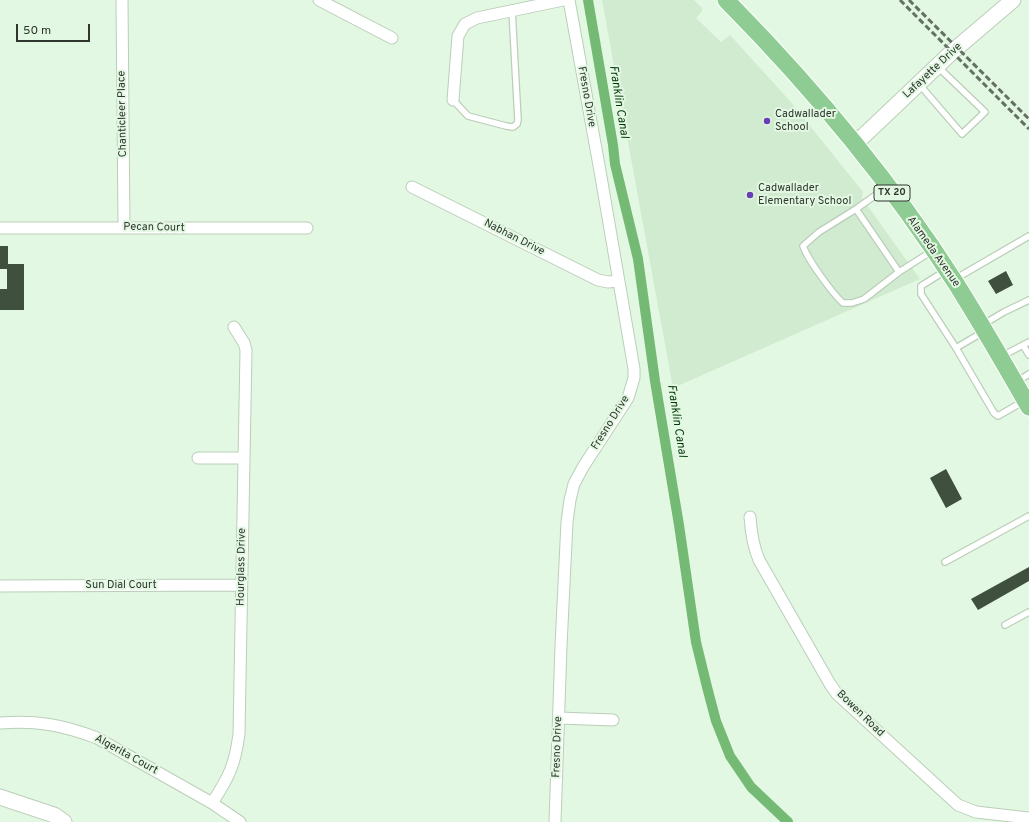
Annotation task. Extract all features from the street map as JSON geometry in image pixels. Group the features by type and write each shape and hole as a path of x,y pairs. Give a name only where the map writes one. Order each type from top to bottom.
{"main road":[{"name":"Alameda Avenue","path":"726,0 750,24 855,144 950,275 1000,357 1022,378 1028,403"}],"street":[{"name":"Chanticleer Place","path":"122,0 124,227"},
{"path":"319,0 342,5 392,38"},
{"path":"453,100 458,41 463,27 468,21 512,10 563,0"},
{"name":"Fresno Drive","path":"555,822 567,522 570,500 574,484 583,467 628,398 634,378 634,369 600,171 569,0"},
{"name":"Lafayette Drive","path":"855,144 937,66 1013,0"},
{"name":"Nabhan Drive","path":"412,187 598,280 608,282 618,281"},
{"name":"Pecan Court","path":"0,228 307,228"},
{"name":"Hourglass Drive","path":"212,803 228,778 237,751 239,734 246,350 244,343 234,327"},
{"path":"198,458 244,458"},
{"name":"Bowen Road","path":"750,517 751,534 759,560 837,694 958,805 976,812 1029,818"},
{"name":"Sun Dial Court","path":"0,586 241,585"},
{"path":"559,718 613,720"},
{"name":"Algerita Court","path":"0,723 46,723 77,730 97,738 212,803 240,822"},
{"path":"0,797 54,815 64,822"}],"lane":[{"path":"453,100 468,116 506,126 513,127 517,124 512,10"},
{"path":"919,84 962,134 985,112 937,66"},
{"path":"887,187 856,209 819,232 804,246 806,254 838,298 843,303 852,303 864,299 899,272 933,251"},
{"path":"856,209 899,272"},
{"path":"1028,403 998,416 994,413 956,348 921,294 921,286 950,275 1029,236"},
{"path":"956,348 1004,312 1029,300"},
{"path":"1000,357 1029,342"},
{"path":"1023,345 1029,355"},
{"path":"945,562 1029,516"},
{"path":"1005,625 1029,612"}],"shaded area":[{"name":"Cadwallader Elementary School","path":"602,0 694,0 702,8 702,11 696,18 721,42 730,35 790,101 863,192 862,198 920,279 673,388"}],"building":[{"path":"0,246 8,246 8,264 24,264 24,310 0,310 0,289 7,289 7,269 0,269"},
{"path":"1006,271 1013,285 996,294 988,281"},
{"path":"946,469 962,499 946,508 930,478"},
{"path":"1029,567 1029,581 978,610 971,599"}],"waterway":[{"name":"Franklin Canal","path":"588,0 615,164 638,259 655,381 679,525 696,642 716,721 730,756 751,787 788,822"}],"railway":[{"path":"900,0 1029,129"},
{"path":"909,0 1029,119"}],"place":[{"name":"Cadwallader School","path":"767,121"},
{"name":"Cadwallader Elementary School","path":"750,195"}]}
